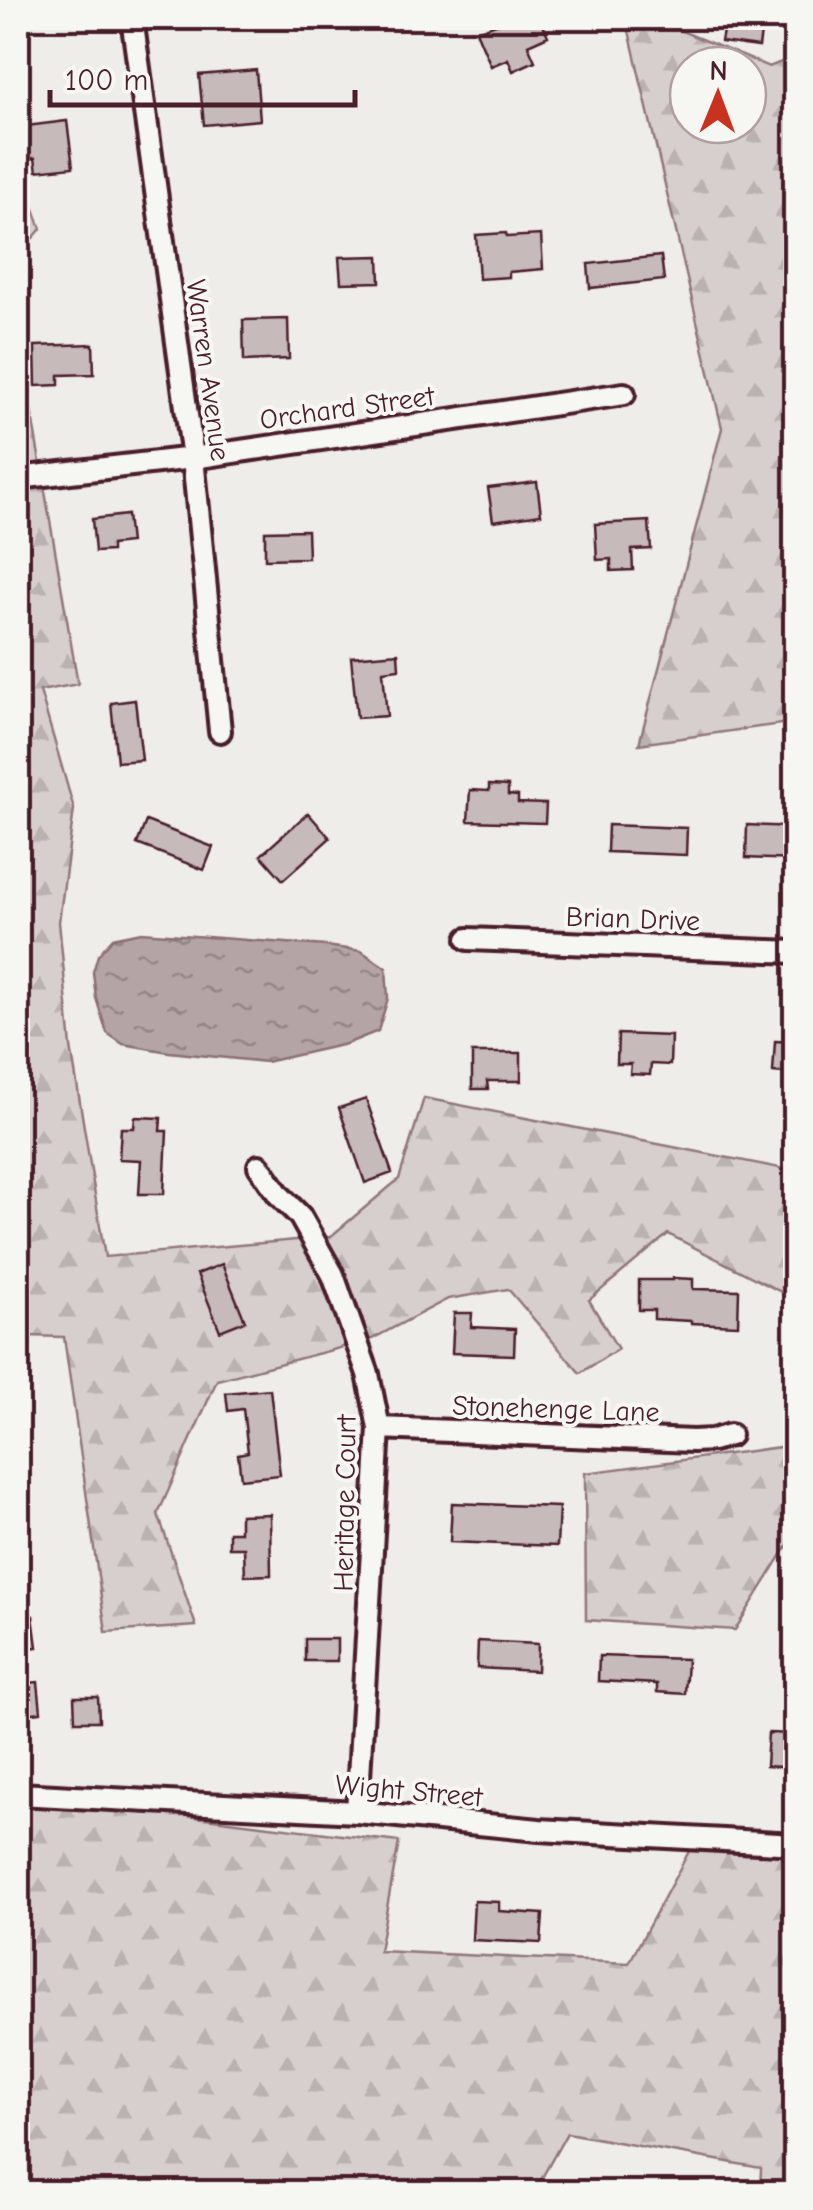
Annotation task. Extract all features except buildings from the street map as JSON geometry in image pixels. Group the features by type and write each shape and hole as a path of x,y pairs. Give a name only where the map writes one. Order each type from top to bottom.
{"street":[{"name":"Warren Avenue","path":"132,18 193,458 220,731"},
{"name":"Orchard Street","path":"18,478 193,458 624,394"},
{"name":"Brian Drive","path":"468,940 796,952"},
{"name":"Heritage Court","path":"259,1166 300,1216 333,1275 368,1374 379,1428 356,1812"},
{"name":"Stonehenge Lane","path":"379,1428 693,1441 730,1435"},
{"name":"Wight Street","path":"18,1794 356,1812 539,1830 796,1844"}],"green space":[{"path":"626,18 650,18 716,45 668,45 668,145 768,145 768,67 796,56 795,722 639,744 722,428"},
{"path":"18,163 41,229 18,255"},
{"path":"18,334 78,684 40,691 74,809 59,922 71,1047 105,1257 330,1237 399,1179 424,1098 795,1171 795,1296 668,1234 589,1300 618,1349 580,1373 508,1289 448,1299 370,1340 217,1380 158,1514 196,1626 106,1632 64,1337 28,1336 18,1259"},
{"path":"795,1445 795,1534 735,1630 586,1620 585,1473"},
{"path":"18,1795 399,1842 379,1951 629,1963 694,1842 795,1849 795,2192 760,2192 761,2168 567,2133 534,2192 18,2192"}],"water":[{"path":"141,932 361,951 386,968 388,998 378,1031 346,1044 266,1062 123,1044 107,1033 93,972 98,955 113,938"}]}
